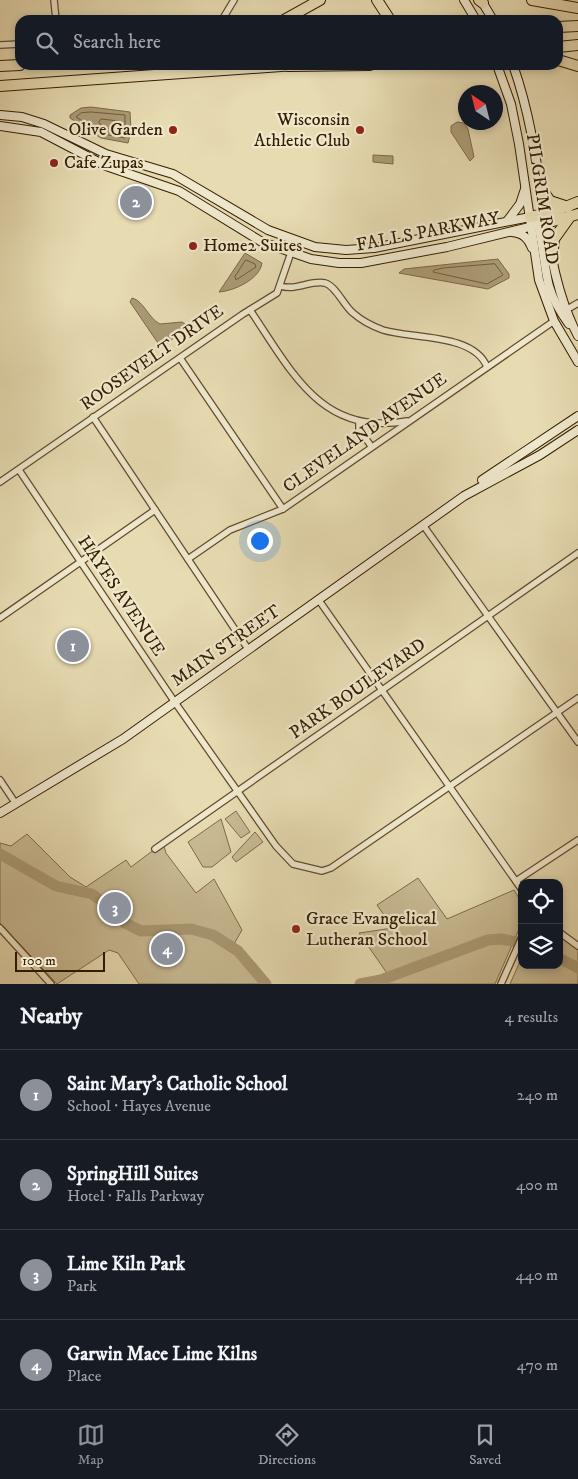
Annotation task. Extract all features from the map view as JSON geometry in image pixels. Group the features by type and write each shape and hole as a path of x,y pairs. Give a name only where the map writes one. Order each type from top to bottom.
{"highway":[{"path":"293,15 320,0"},
{"path":"377,0 387,15"},
{"path":"532,0 578,8"},
{"path":"563,22 578,21"},
{"path":"563,27 578,26"},
{"path":"563,46 578,45"},
{"path":"563,62 578,66"},
{"path":"2,66 15,65"},
{"path":"0,86 230,70"},
{"path":"540,187 550,201 568,207"},
{"path":"539,221 578,202"},
{"path":"539,221 574,216"},
{"path":"552,258 554,239 574,216"}],"street":[{"path":"54,0 56,15"},
{"path":"225,15 234,0"},
{"path":"464,0 473,15"},
{"path":"481,1 489,15"},
{"path":"0,45 15,44"},
{"name":"PILGRIM ROAD","path":"498,70 512,111 526,187 552,258 566,310 577,334"},
{"name":"PILGRIM ROAD","path":"515,70 527,109 540,187 535,255 541,288 554,320 578,362"},
{"name":"FALLS PARKWAY","path":"0,115 22,117 44,124 106,154 173,174 254,223 295,241 332,250 359,249 417,240 507,221 539,221"},
{"name":"FALLS PARKWAY","path":"0,126 41,132 106,166 179,191 262,242 291,254 327,261 361,263 510,232 539,221"},
{"path":"507,221 520,204 526,187"},
{"path":"539,221 540,246 549,287 559,310 577,334"},
{"path":"510,232 518,233 529,240 535,255"},
{"name":"ROOSEVELT DRIVE","path":"0,482 250,310 271,299 280,286 295,241"},
{"path":"280,286 290,289 323,283 331,285 343,304 364,322 392,332 434,337 459,344 477,355 487,367"},
{"path":"566,310 578,303"},
{"path":"250,310 309,394 334,412 359,421 375,423 408,421"},
{"name":"CLEVELAND AVENUE","path":"188,559 230,530 283,509 554,320"},
{"path":"180,358 283,509"},
{"name":"MAIN STREET","path":"0,813 104,752 464,496 497,469 578,416"},
{"path":"93,417 248,649"},
{"path":"359,421 360,428 371,446"},
{"name":"MAIN STREET","path":"464,496 540,455 576,432"},
{"name":"HAYES AVENUE","path":"19,470 174,701 288,862 314,870 325,871 450,787"},
{"path":"0,618 155,510"},
{"path":"423,525 578,742"},
{"name":"PARK BOULEVARD","path":"155,849 578,553"},
{"path":"318,599 518,885"},
{"path":"450,787 578,698"},
{"path":"0,780 16,804"},
{"path":"516,882 578,840"},
{"path":"0,928 51,984"},
{"path":"563,935 578,946"},
{"path":"501,984 518,944"}],"shaded area":[{"path":"236,811 250,832 241,838 225,819"},
{"path":"221,819 231,852 212,867 203,867 188,842"},
{"path":"255,832 263,842 236,862 232,857"},
{"path":"27,834 70,877 86,887 126,860 131,867 163,843 166,853 196,893 214,879 242,930 230,951 240,958 262,984 139,984 118,953 109,950 57,984 0,923 0,843 11,846"},
{"path":"418,878 447,919 514,890 518,896 518,932 495,984 376,984 391,979 359,933 393,928 377,905"},
{"path":"563,938 578,949 578,984 510,984 518,966 518,969 563,969"}],"water":[{"path":"91,107 130,112 131,130 128,143 101,138 70,118 70,115 81,108"},
{"path":"458,122 458,130 468,130 474,157 470,161 451,132 451,126"},
{"path":"373,155 393,156 393,164 373,162"},
{"path":"245,253 262,263 257,274 239,287 219,292"},
{"path":"498,259 509,274 509,278 488,289 399,273 404,269"},
{"path":"132,298 140,302 152,318 160,324 182,322 188,326 164,346 160,346 130,302"}],"waterway":[{"path":"0,854 56,886 92,894 125,923 141,931 191,929 213,935 238,951 266,984"},
{"path":"360,984 381,980 488,940 501,939 518,942"},
{"path":"563,960 578,968"}],"place":[{"name":"Olive Garden","path":"173,130"},
{"name":"Wisconsin Athletic Club","path":"360,130"},
{"name":"Cafe Zupas","path":"54,163"},
{"name":"SpringHill Suites","path":"136,202"},
{"name":"Home2 Suites","path":"193,246"},
{"name":"Saint Mary's Catholic School","path":"73,646"},
{"name":"Lime Kiln Park","path":"115,908"},
{"name":"Grace Evangelical Lutheran School","path":"296,929"},
{"name":"Garwin Mace Lime Kilns","path":"167,949"}]}
